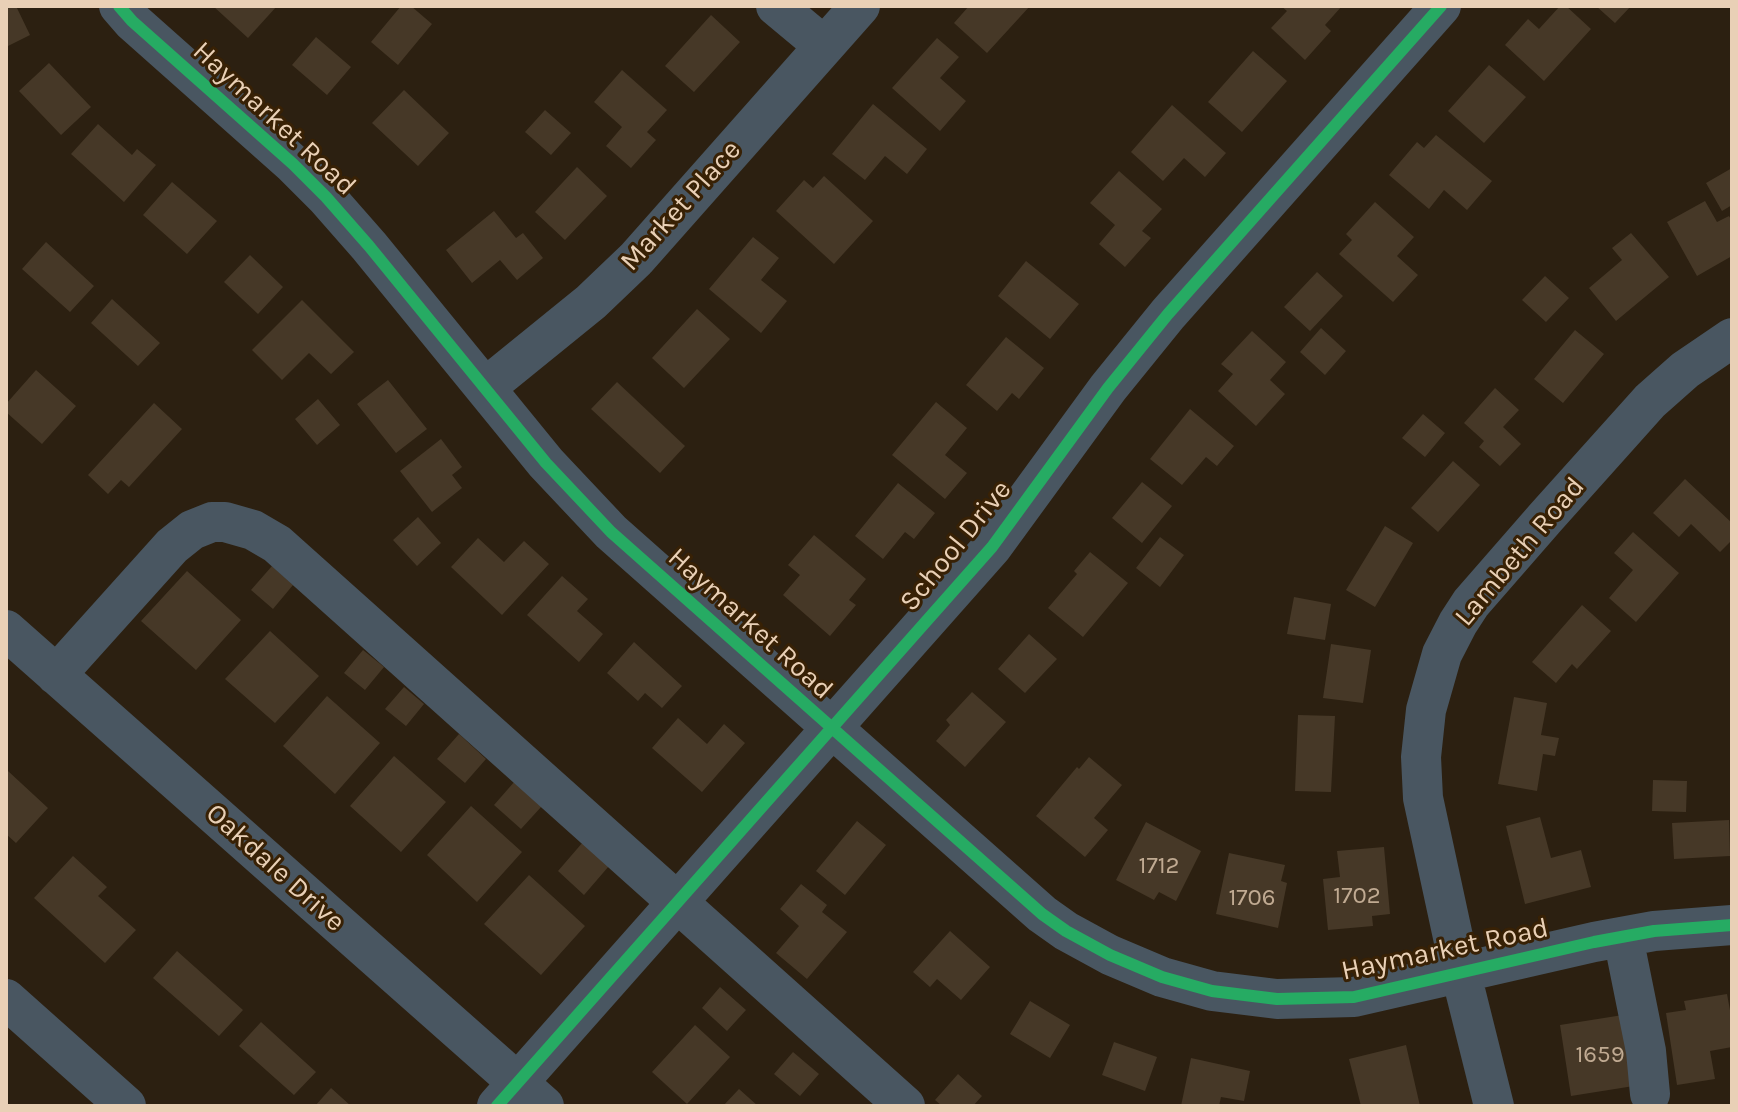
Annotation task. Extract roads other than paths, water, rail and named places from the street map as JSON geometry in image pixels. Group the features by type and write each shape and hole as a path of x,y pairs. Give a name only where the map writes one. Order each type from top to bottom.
{"street":[{"name":"Haymarket Road","path":"119,6 326,197 546,463 611,532 1042,914 1066,931 1110,955 1162,977 1212,991 1277,999 1354,997 1654,931 1732,925"},
{"path":"776,6 824,46"},
{"name":"Market Place","path":"485,388 591,302 636,259 860,6"},
{"name":"School Drive","path":"520,1098 678,902 992,547 1108,388 1168,314 1441,6"},
{"name":"Lambeth Road","path":"1494,1106 1461,974 1423,798 1421,757 1426,710 1442,654 1471,603 1650,401 1685,370 1732,338"},
{"path":"56,675 172,546 192,530 212,522 238,524 253,530 277,544 905,1106"},
{"name":"Oakdale Drive","path":"6,630 471,1042 520,1098"},
{"path":"1623,937 1646,1051 1650,1094"},
{"path":"6,999 126,1106"}]}
